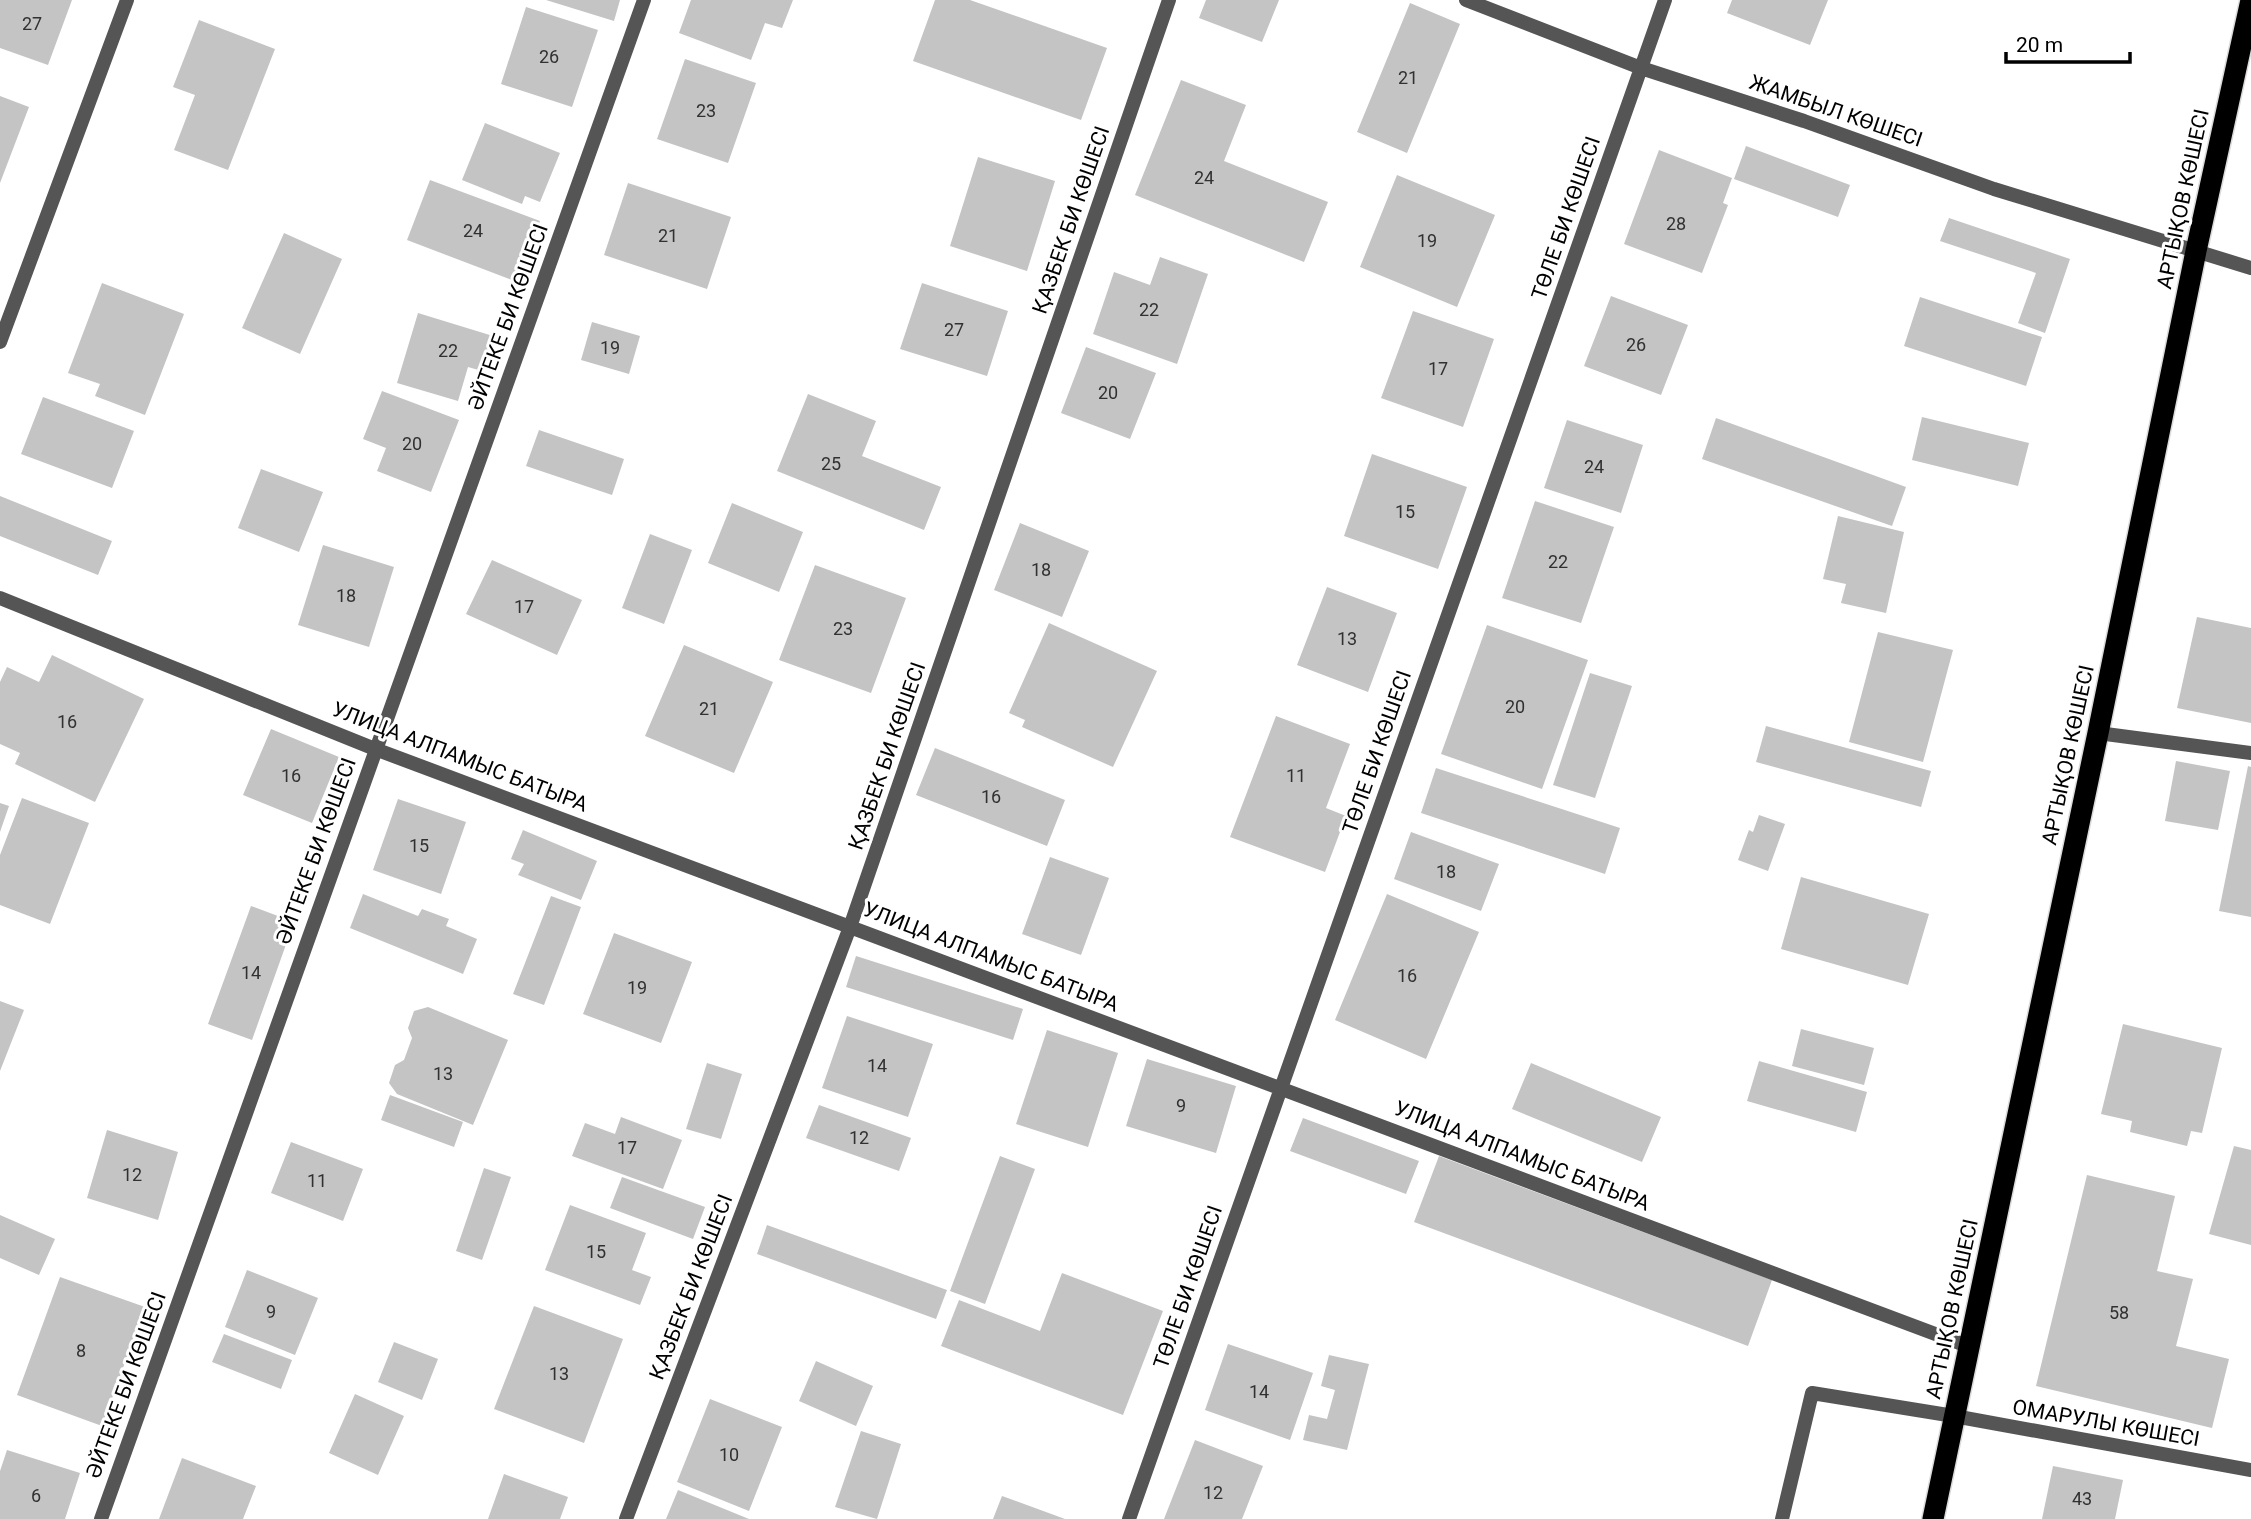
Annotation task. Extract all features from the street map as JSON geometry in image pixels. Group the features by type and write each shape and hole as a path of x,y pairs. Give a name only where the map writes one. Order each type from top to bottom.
{"highway":[{"name":"АРТЫҚОВ КӨШЕСІ","path":"1933,1519 2196,251 2251,0"}],"street":[{"path":"0,342 127,0"},
{"name":"ӘЙТЕКЕ БИ КӨШЕСІ","path":"101,1519 644,0"},
{"name":"ҚАЗБЕК БИ КӨШЕСІ","path":"626,1519 850,926 1168,0"},
{"name":"ЖАМБЫЛ КӨШЕСІ","path":"1466,0 1641,68 1804,121 1994,189 2251,268"},
{"name":"ТӨЛЕ БИ КӨШЕСІ","path":"1129,1519 1665,0"},
{"name":"УЛИЦА АЛПАМЫС БАТЫРА","path":"0,598 375,748 1970,1347"},
{"path":"2098,733 2251,753"},
{"name":"ОМАРУЛЫ КӨШЕСІ","path":"1782,1519 1812,1393 2251,1470"}],"building":[{"path":"0,0 72,0 48,65 0,48"},
{"path":"546,0 620,0 614,21"},
{"path":"691,0 793,0 782,28 765,23 751,60 679,33"},
{"path":"935,0 970,0 1107,48 1081,120 913,61"},
{"path":"1206,0 1279,0 1262,42 1199,18"},
{"path":"1732,0 1828,0 1810,45 1727,13"},
{"path":"1410,3 1460,24 1407,153 1357,132"},
{"path":"526,7 598,30 572,107 501,84"},
{"path":"199,20 275,49 228,170 174,150 195,95 173,87"},
{"path":"685,59 756,83 728,163 657,139"},
{"path":"1181,80 1246,105 1224,161 1328,202 1304,262 1135,195"},
{"path":"0,96 29,107 0,183"},
{"path":"485,123 560,153 540,202 525,196 522,204 462,180"},
{"path":"1746,146 1850,185 1838,217 1734,179"},
{"path":"1659,150 1732,178 1723,203 1728,205 1702,273 1624,244"},
{"path":"978,157 1055,181 1027,271 950,246"},
{"path":"1397,175 1495,215 1457,307 1360,267"},
{"path":"430,180 540,221 517,282 407,240"},
{"path":"628,183 731,217 707,289 604,255"},
{"path":"1949,218 2070,259 2045,333 2018,323 2036,273 1940,241"},
{"path":"284,233 342,259 300,354 242,328"},
{"path":"1160,257 1208,274 1177,364 1093,334 1114,272 1150,285"},
{"path":"102,283 184,314 145,415 95,396 100,384 68,373"},
{"path":"922,283 1008,311 987,376 900,349"},
{"path":"1611,296 1688,325 1661,395 1584,366"},
{"path":"1920,297 2042,337 2026,386 1904,346"},
{"path":"1413,311 1494,339 1463,427 1381,398"},
{"path":"418,313 493,336 482,371 468,367 458,401 397,383"},
{"path":"592,322 640,336 629,374 581,360"},
{"path":"1086,347 1156,373 1130,439 1061,413"},
{"path":"382,391 459,420 431,492 377,471 386,448 363,439"},
{"path":"808,394 876,421 862,456 941,487 924,530 777,471"},
{"path":"43,397 134,431 112,488 21,454"},
{"path":"1922,417 2029,443 2018,486 1912,460"},
{"path":"1716,418 1906,487 1892,526 1702,459"},
{"path":"1567,420 1643,445 1621,513 1544,488"},
{"path":"539,430 624,459 612,495 526,466"},
{"path":"1372,454 1467,487 1438,569 1344,536"},
{"path":"261,469 323,492 299,552 238,528"},
{"path":"0,496 112,541 98,575 0,536"},
{"path":"1535,501 1614,527 1581,623 1502,598"},
{"path":"732,503 803,532 779,592 708,563"},
{"path":"1838,516 1904,532 1886,613 1841,603 1846,584 1823,579"},
{"path":"1020,523 1089,551 1062,617 994,590"},
{"path":"650,534 692,550 664,624 622,608"},
{"path":"323,545 394,567 369,647 298,625"},
{"path":"492,560 582,600 557,655 466,614"},
{"path":"815,565 906,598 871,693 779,660"},
{"path":"1327,587 1397,613 1368,692 1297,665"},
{"path":"2197,617 2251,628 2251,723 2177,708"},
{"path":"1049,623 1157,671 1113,767 1022,727 1025,720 1009,713"},
{"path":"1487,625 1588,660 1542,789 1441,754"},
{"path":"1878,632 1953,650 1923,762 1849,742"},
{"path":"684,645 773,682 734,773 645,736"},
{"path":"52,655 144,699 95,802 15,764 20,753 0,744 0,682 7,667 39,682"},
{"path":"1590,673 1632,686 1595,798 1553,785"},
{"path":"1276,716 1350,744 1326,808 1346,816 1325,872 1230,837"},
{"path":"1766,726 1931,771 1921,807 1756,762"},
{"path":"271,729 339,757 312,823 243,795"},
{"path":"935,748 1065,800 1047,846 916,795"},
{"path":"2176,761 2230,771 2218,830 2165,821"},
{"path":"2248,766 2251,767 2251,917 2219,911"},
{"path":"1436,768 1620,828 1605,874 1421,813"},
{"path":"22,798 89,823 50,924 0,905 0,855"},
{"path":"398,799 466,822 441,894 373,870"},
{"path":"0,803 9,806 0,832"},
{"path":"1759,815 1785,824 1768,871 1738,860 1749,830 1753,832"},
{"path":"523,830 597,861 581,900 518,875 524,864 511,859"},
{"path":"1411,832 1499,864 1481,911 1394,879"},
{"path":"1050,857 1109,878 1081,955 1022,934"},
{"path":"1801,877 1929,914 1908,985 1781,949"},
{"path":"363,894 418,916 422,909 449,919 446,926 477,939 463,974 350,928"},
{"path":"1387,894 1479,932 1426,1059 1335,1020"},
{"path":"551,896 581,907 544,1005 513,994"},
{"path":"251,906 294,922 252,1040 208,1024"},
{"path":"614,933 692,962 661,1043 583,1014"},
{"path":"856,956 1023,1009 1013,1040 846,987"},
{"path":"0,1001 24,1010 0,1071"},
{"path":"428,1007 508,1040 473,1125 397,1094 389,1083 395,1065 404,1060 412,1038 408,1028 414,1011"},
{"path":"847,1016 933,1044 908,1117 822,1088"},
{"path":"2123,1024 2222,1048 2202,1133 2191,1131 2187,1146 2130,1132 2132,1121 2101,1114"},
{"path":"1801,1029 1874,1048 1864,1085 1792,1066"},
{"path":"1047,1030 1118,1053 1088,1147 1016,1124"},
{"path":"1147,1059 1236,1086 1216,1153 1126,1126"},
{"path":"1759,1061 1867,1092 1856,1132 1747,1101"},
{"path":"707,1063 742,1074 721,1139 686,1129"},
{"path":"1531,1063 1661,1117 1642,1162 1512,1109"},
{"path":"390,1095 463,1122 454,1147 381,1120"},
{"path":"819,1105 911,1138 899,1171 806,1138"},
{"path":"621,1117 682,1140 663,1189 572,1156 585,1123 615,1134"},
{"path":"1303,1118 1419,1161 1406,1194 1290,1151"},
{"path":"107,1130 178,1152 158,1220 87,1198"},
{"path":"291,1142 363,1169 343,1221 271,1193"},
{"path":"2234,1146 2251,1150 2251,1245 2209,1234"},
{"path":"1000,1156 1035,1169 985,1304 950,1291"},
{"path":"1439,1156 1772,1280 1748,1346 1414,1222"},
{"path":"484,1168 511,1177 482,1260 456,1251"},
{"path":"2087,1175 2175,1196 2157,1271 2193,1279 2176,1346 2229,1359 2212,1428 2036,1386"},
{"path":"622,1177 705,1207 693,1239 610,1208"},
{"path":"570,1205 646,1233 632,1270 651,1277 640,1305 545,1270"},
{"path":"0,1215 55,1239 39,1275 0,1258"},
{"path":"767,1225 947,1290 936,1319 757,1254"},
{"path":"247,1270 318,1298 295,1355 225,1327"},
{"path":"1062,1273 1163,1311 1123,1415 941,1346 959,1300 1040,1331"},
{"path":"60,1277 145,1307 102,1426 17,1395"},
{"path":"534,1306 623,1339 584,1443 494,1409"},
{"path":"224,1334 292,1360 281,1389 212,1362"},
{"path":"394,1342 438,1359 422,1400 378,1382"},
{"path":"1228,1344 1313,1373 1290,1440 1205,1410"},
{"path":"1329,1355 1369,1364 1347,1450 1303,1440 1309,1415 1327,1419 1335,1390 1321,1386"},
{"path":"816,1361 873,1386 856,1426 799,1401"},
{"path":"355,1394 404,1416 378,1475 329,1453"},
{"path":"710,1399 782,1427 749,1511 677,1482"},
{"path":"861,1431 901,1444 877,1519 835,1507"},
{"path":"1195,1440 1263,1466 1242,1519 1164,1519"},
{"path":"7,1450 80,1473 65,1519 0,1519 0,1471"},
{"path":"182,1458 256,1486 243,1519 159,1519"},
{"path":"2053,1466 2123,1480 2115,1519 2042,1519"},
{"path":"504,1474 568,1497 560,1519 488,1519"},
{"path":"678,1490 749,1519 666,1519"},
{"path":"1002,1496 1065,1519 993,1519"}]}
